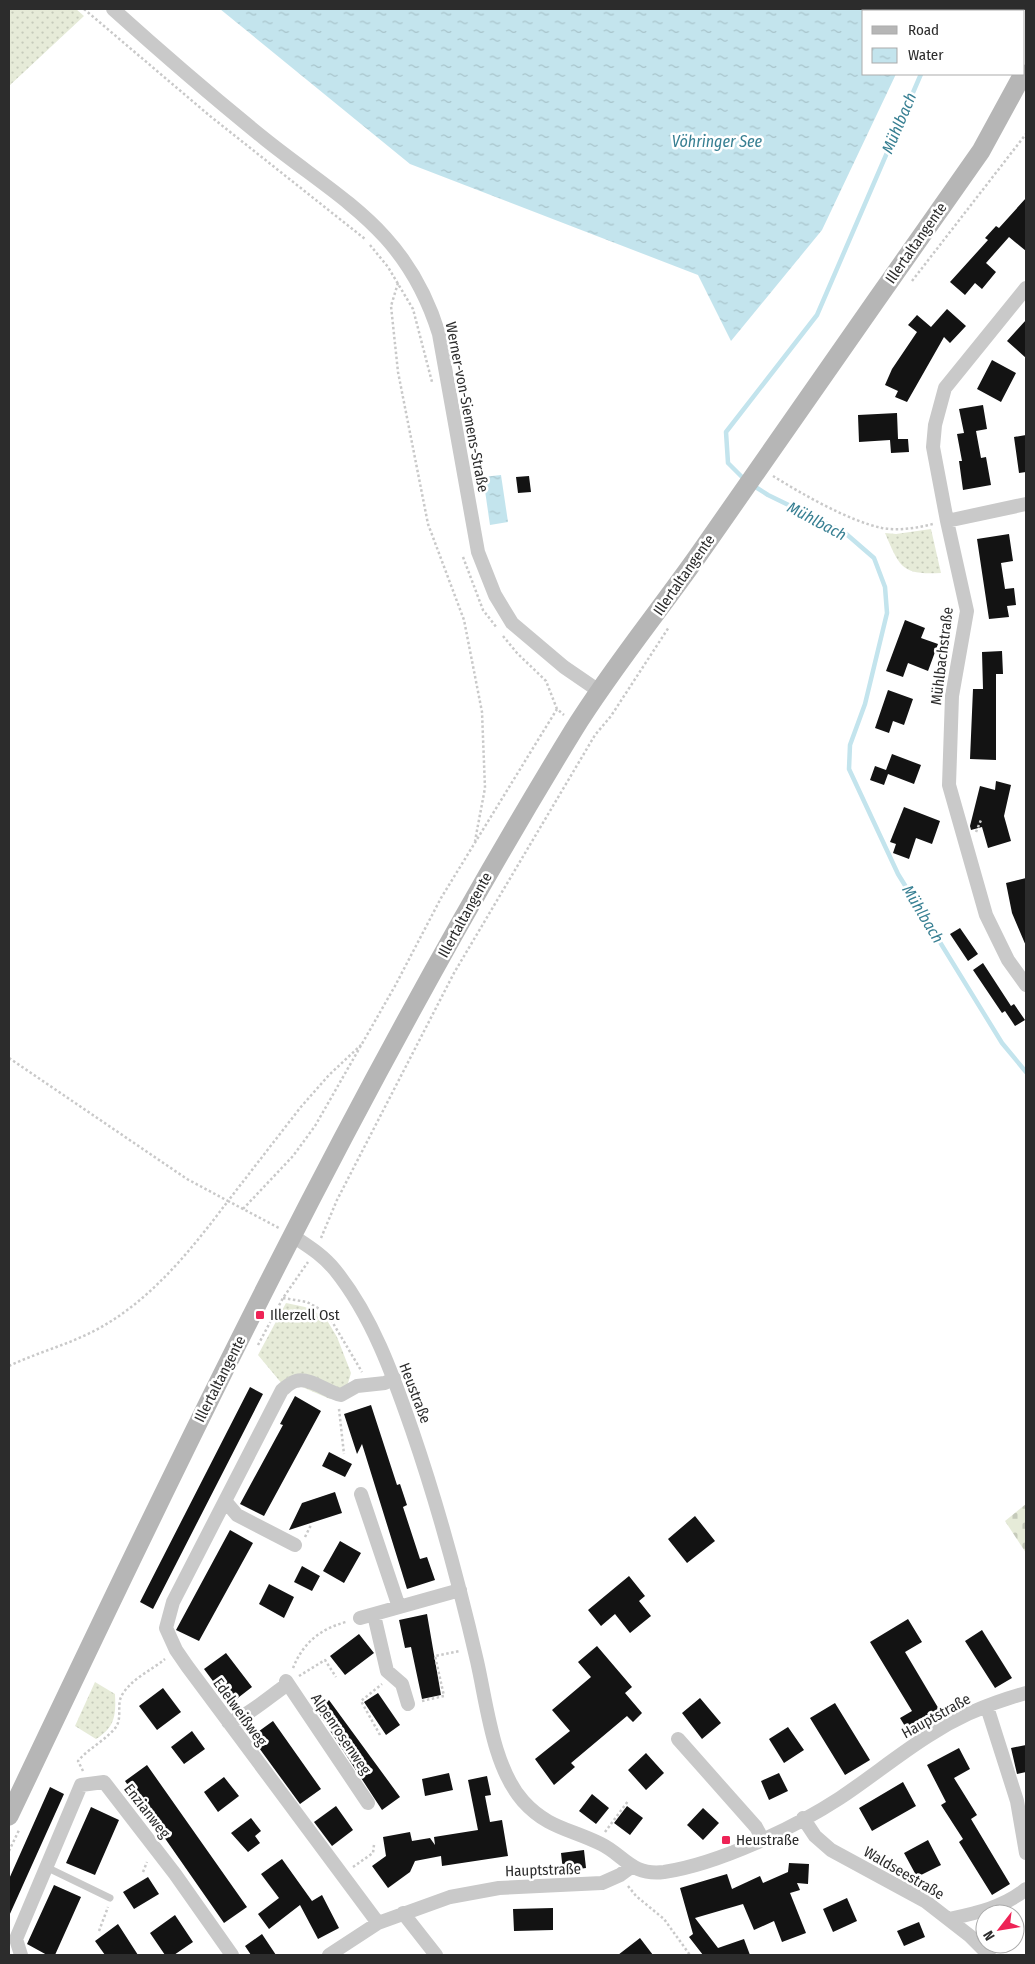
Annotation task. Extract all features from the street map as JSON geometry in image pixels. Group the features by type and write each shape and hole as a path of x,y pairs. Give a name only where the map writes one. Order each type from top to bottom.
{"street":[{"name":"Werner-von-Siemens-Straße","path":"113,9 266,140 359,210 398,251 430,306 439,334 478,552 495,595 512,623 564,667 599,692"},
{"name":"Illertaltangente","path":"14,1822 186,1445 384,1058 503,848 599,692 755,482 980,151 1023,75"},
{"name":"Mühlbachstraße","path":"1026,288 945,388 939,406 933,447 967,611 952,696 949,785 986,914 1008,960 1026,985"},
{"path":"947,521 1026,504"},
{"name":"Heustraße","path":"293,1236 316,1251 332,1267 354,1295 394,1378 436,1500 474,1647 499,1758 521,1800 545,1822 603,1844 626,1871"},
{"path":"341,1395 357,1386 385,1383 394,1378"},
{"name":"Edelweißweg","path":"341,1395 330,1392 311,1382 296,1381 282,1390 173,1602 166,1628 176,1650 378,1923"},
{"path":"362,1494 398,1607"},
{"path":"226,1502 237,1516 295,1544"},
{"path":"360,1618 460,1590"},
{"path":"374,1615 386,1671 402,1684 408,1704"},
{"path":"228,1722 233,1722 287,1682"},
{"name":"Alpenrosenweg","path":"287,1682 368,1803"},
{"name":"Hauptstraße","path":"329,1955 378,1923 450,1896 499,1888 591,1885 602,1883 626,1871 661,1872 704,1862 762,1838 803,1818 837,1799 930,1735 987,1706 1026,1692"},
{"path":"987,1706 1017,1801 1026,1853"},
{"path":"678,1739 756,1827 762,1838"},
{"name":"Enzianweg","path":"88,1784 104,1782 175,1874 232,1955"},
{"path":"21,1955 16,1939 81,1785 88,1784"},
{"name":"Waldseestraße","path":"803,1818 815,1836 831,1850 925,1902 970,1936 989,1955"},
{"path":"949,1919 984,1911 1013,1899 1026,1888"},
{"path":"404,1913 436,1955"}],"lane":[{"path":"46,1867 110,1898"}],"path":[{"path":"84,9 210,116 345,221 368,242 388,267 413,309 432,383"},
{"path":"908,286 1026,134"},
{"path":"398,283 391,306 398,372 428,524 464,620 482,712 485,788 474,842"},
{"path":"755,482 772,475 822,502 882,528 921,527 947,521"},
{"path":"463,553 483,610 516,652 546,681 557,709 577,725"},
{"path":"243,1209 298,1149 315,1126 364,1042 441,898 557,709"},
{"path":"256,1348 283,1298 316,1251 336,1200 454,973 595,735"},
{"path":"9,1366 94,1331 136,1303 175,1268 273,1146 300,1108 329,1075 364,1042"},
{"path":"9,1058 187,1179 293,1236"},
{"path":"283,1298 306,1302 328,1313 363,1374"},
{"path":"341,1395 338,1414 344,1454"},
{"path":"287,1682 298,1656 316,1634 334,1625 360,1618"},
{"path":"408,1704 444,1696 435,1656 474,1647"},
{"path":"88,1784 78,1761 88,1749 116,1726 120,1714 120,1698 128,1687 176,1650"},
{"path":"287,1682 324,1660 336,1677"},
{"path":"380,1735 361,1701 391,1676"},
{"path":"597,1842 628,1801"},
{"path":"9,1851 14,1822"},
{"path":"336,1868 355,1866 373,1853 374,1845"},
{"path":"626,1871 636,1896 664,1920 690,1955"},
{"path":"100,1931 110,1898"}],"green space":[{"path":"9,9 76,9 84,16 9,86"},
{"path":"931,529 941,573 918,573 904,567 899,562 885,533 896,534"},
{"path":"286,1303 305,1307 325,1317 337,1337 351,1373 346,1390 330,1399 302,1387 283,1385 258,1355"},
{"path":"1026,1504 1026,1553 1005,1521"},
{"path":"95,1682 115,1694 114,1715 111,1725 96,1739 75,1726"}],"water":[{"name":"Vöhringer See","path":"220,9 924,9 862,10 862,75 896,75 822,230 731,341 698,275 410,164"},
{"path":"501,475 508,522 490,525 483,477"}],"building":[{"path":"1026,198 1026,251 1009,237 986,263 996,272 982,289 975,283 965,295 950,282 988,240 985,238 996,226 999,228"},
{"path":"947,309 966,326 950,343 944,337 907,402 895,397 898,391 885,385 892,369 917,332 908,325 917,315 931,327"},
{"path":"1026,320 1026,358 1007,341"},
{"path":"992,360 1016,373 1001,402 977,389"},
{"path":"983,405 987,429 976,431 981,458 986,457 991,485 963,490 959,461 962,461 957,434 964,433 959,409"},
{"path":"897,413 898,439 908,439 909,452 891,453 890,440 859,442 858,415"},
{"path":"1026,435 1026,472 1019,473 1014,437"},
{"path":"529,476 531,492 518,493 516,477"},
{"path":"1009,534 1013,561 1001,563 1005,589 1014,588 1016,605 1007,606 1009,617 989,619 977,539"},
{"path":"905,620 925,628 921,638 938,644 928,671 908,663 903,677 886,671"},
{"path":"1002,651 1003,674 996,674 996,760 970,759 973,689 983,689 982,652"},
{"path":"888,690 913,699 904,725 893,721 889,733 875,728"},
{"path":"892,754 921,765 914,784 888,774 884,785 870,780 875,766 886,770"},
{"path":"996,781 1011,785 1004,816 1011,841 988,848 982,827 971,830 970,826 980,786 995,790"},
{"path":"904,807 940,821 932,844 916,838 909,859 893,853 896,844 890,842"},
{"path":"1026,878 1026,946 1012,913 1006,883"},
{"path":"960,928 978,954 968,961 950,934"},
{"path":"983,963 1011,1006 1014,1004 1025,1020 1015,1026 1005,1011 1002,1013 973,970"},
{"path":"250,1387 263,1394 153,1609 140,1602"},
{"path":"295,1396 321,1411 264,1516 240,1504 283,1425 280,1424"},
{"path":"371,1405 397,1485 400,1484 407,1505 403,1507 420,1559 427,1557 435,1580 407,1589 362,1444 357,1454 344,1414"},
{"path":"329,1452 352,1464 345,1477 322,1466"},
{"path":"335,1492 342,1513 289,1530 302,1503"},
{"path":"695,1516 715,1541 687,1563 668,1539"},
{"path":"230,1530 253,1543 199,1641 176,1630"},
{"path":"340,1541 361,1553 344,1583 323,1571"},
{"path":"302,1566 320,1576 312,1591 294,1582"},
{"path":"629,1576 645,1596 639,1601 651,1616 630,1633 615,1614 601,1626 588,1610"},
{"path":"269,1584 294,1597 284,1618 259,1604"},
{"path":"427,1614 441,1695 422,1699 411,1647 405,1648 399,1620"},
{"path":"908,1619 922,1642 905,1652 943,1716 911,1736 900,1718 912,1711 870,1642"},
{"path":"982,1630 1012,1678 995,1688 965,1641"},
{"path":"359,1634 374,1653 345,1675 330,1656"},
{"path":"597,1646 632,1687 625,1693 642,1713 633,1722 627,1716 571,1763 575,1767 554,1785 535,1759 570,1731 552,1710 591,1677 578,1662"},
{"path":"226,1653 252,1687 230,1704 204,1669"},
{"path":"163,1688 181,1712 157,1730 139,1706"},
{"path":"378,1693 400,1725 386,1735 364,1702"},
{"path":"700,1698 721,1723 702,1739 682,1713"},
{"path":"329,1700 400,1797 382,1810 316,1709"},
{"path":"835,1703 870,1760 845,1775 810,1718"},
{"path":"273,1721 321,1789 300,1804 251,1737"},
{"path":"788,1727 804,1750 784,1763 769,1739"},
{"path":"192,1731 205,1749 184,1764 171,1747"},
{"path":"1026,1745 1026,1772 1017,1774 1011,1748"},
{"path":"959,1748 970,1769 954,1778 977,1815 971,1819 1010,1884 992,1895 959,1842 963,1839 941,1805 946,1802 927,1765"},
{"path":"646,1753 664,1773 646,1790 628,1770"},
{"path":"147,1765 247,1907 224,1923 125,1781"},
{"path":"449,1773 453,1790 425,1796 422,1779"},
{"path":"779,1773 788,1791 769,1800 761,1781"},
{"path":"487,1776 491,1795 485,1796 490,1822 502,1820 508,1856 442,1866 441,1856 415,1861 410,1872 388,1888 372,1866 386,1856 383,1837 410,1832 412,1841 430,1838 435,1845 434,1837 478,1830 468,1780"},
{"path":"224,1777 239,1796 218,1812 204,1792"},
{"path":"903,1782 916,1806 872,1831 859,1808"},
{"path":"50,1787 64,1794 9,1916 9,1879"},
{"path":"592,1794 609,1808 596,1824 579,1811"},
{"path":"336,1806 353,1830 332,1846 314,1822"},
{"path":"627,1806 643,1818 630,1835 614,1823"},
{"path":"91,1807 119,1820 95,1875 66,1863"},
{"path":"703,1808 719,1823 703,1840 687,1825"},
{"path":"251,1818 261,1831 255,1836 260,1843 248,1852 231,1833"},
{"path":"928,1840 941,1865 917,1877 904,1853"},
{"path":"584,1850 586,1868 563,1871 561,1853"},
{"path":"282,1859 312,1901 322,1895 339,1928 318,1939 300,1905 269,1929 258,1914 279,1898 261,1874"},
{"path":"789,1863 809,1864 808,1884 797,1883 800,1890 790,1893 806,1933 782,1942 774,1921 754,1930 743,1904 695,1918 718,1948 744,1939 750,1955 703,1955 689,1937 693,1934 680,1888 727,1874 732,1889 760,1876 763,1883 788,1872"},
{"path":"148,1877 159,1894 134,1909 123,1892"},
{"path":"54,1885 81,1897 55,1955 47,1955 27,1944"},
{"path":"847,1898 857,1921 833,1932 823,1909"},
{"path":"553,1908 553,1930 514,1931 513,1909"},
{"path":"175,1915 193,1942 174,1955 165,1955 150,1933"},
{"path":"919,1922 925,1937 904,1946 897,1931"},
{"path":"118,1924 138,1955 105,1955 95,1941"},
{"path":"262,1934 276,1955 251,1955 245,1946"},
{"path":"640,1938 653,1955 618,1955"}],"waterway":[{"name":"Mühlbach","path":"745,480 728,463 726,432 817,315 921,75"},
{"name":"Mühlbach","path":"754,486 768,495 844,532 874,558 885,587 887,613 865,704 850,745 849,769 898,874 1002,1043 1026,1072"}],"place":[{"name":"Illerzell Ost","path":"260,1315"},
{"name":"Heustraße","path":"726,1840"}]}
